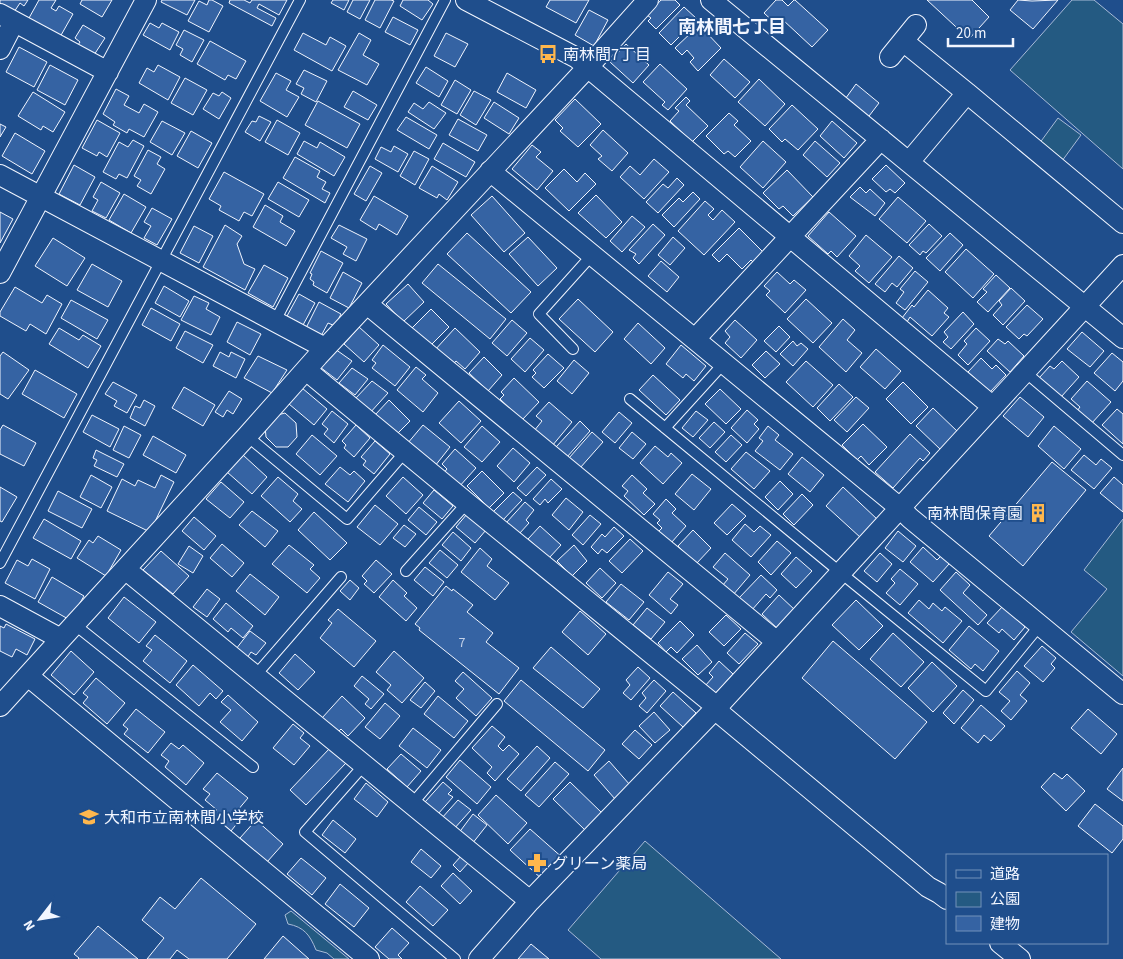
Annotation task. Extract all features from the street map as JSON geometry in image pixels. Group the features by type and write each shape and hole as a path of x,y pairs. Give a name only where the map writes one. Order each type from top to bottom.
{"street":[{"path":"0,273 146,0"},
{"path":"466,0 577,58 993,407"},
{"path":"0,706 325,348 588,67 648,0"},
{"path":"711,0 1123,338"},
{"path":"0,49 7,18 108,72"},
{"path":"890,57 916,25"},
{"path":"903,40 1123,223"},
{"path":"909,162 967,93"},
{"path":"695,339 881,139"},
{"path":"490,171 1123,694"},
{"path":"0,175 325,348"},
{"path":"479,959 530,901 717,707 1123,265"},
{"path":"367,304 777,642"},
{"path":"306,370 467,504 717,707 723,716 928,887 946,898"},
{"path":"125,569 530,901"},
{"path":"0,606 60,638"},
{"path":"28,676 369,959"},
{"path":"1001,944 1020,959"}],"lane":[{"path":"0,563 300,0"},
{"path":"276,321 446,0"},
{"path":"574,349 539,314 592,255"},
{"path":"665,428 724,363"},
{"path":"1025,372 1123,455"},
{"path":"630,399 986,691 1040,625"},
{"path":"247,436 347,519 405,452"},
{"path":"406,571 467,504"},
{"path":"255,676 341,577"},
{"path":"74,624 252,768"},
{"path":"412,804 497,704"},
{"path":"364,765 305,832 455,959"}],"green space":[{"path":"1072,0 1094,0 1123,24 1123,169 1010,70"},
{"path":"1058,118 1081,135 1062,161 1039,144"},
{"path":"1123,519 1123,676 1071,632 1107,589 1084,570"},
{"path":"645,841 781,959 601,959 568,930"},
{"path":"291,911 349,959 334,959 327,953 316,950 306,932 288,924 285,915"}],"building":[{"path":"0,0 28,0 24,6 20,3 14,12 0,4"},
{"path":"39,0 56,0 51,8 56,11 59,6 73,14 60,37 29,18"},
{"path":"82,0 112,0 102,17 80,4"},
{"path":"162,0 195,0 187,15 161,2"},
{"path":"209,0 223,6 209,32 188,21 199,1 207,5"},
{"path":"230,0 244,0 250,3 252,0 287,0 279,15 259,4 257,8 276,18 272,26 229,3"},
{"path":"333,0 349,0 344,10 331,3"},
{"path":"353,0 370,0 360,19 347,12"},
{"path":"375,0 394,1 380,28 365,20"},
{"path":"403,0 428,0 433,4 422,20 400,6"},
{"path":"550,0 589,0 576,23 546,7"},
{"path":"661,0 675,0 680,5 656,29 648,21 651,18 647,15"},
{"path":"776,0 782,0 788,6 795,0 828,30 812,47 783,20 778,26 764,13"},
{"path":"927,0 972,0 989,17 969,39"},
{"path":"1018,0 1058,0 1033,29 1010,10"},
{"path":"684,7 697,19 671,45 659,33"},
{"path":"589,10 608,20 594,46 575,35"},
{"path":"393,17 418,30 410,45 385,32"},
{"path":"150,23 159,28 162,23 179,32 170,50 143,35"},
{"path":"83,25 105,38 94,55 78,45 80,42 75,38"},
{"path":"703,29 721,48 698,71 690,62 694,58 687,50 682,55 675,48 694,30 699,33"},
{"path":"184,30 204,40 192,62 180,55 183,49 176,45"},
{"path":"303,33 326,45 330,37 346,46 332,71 294,50"},
{"path":"359,33 371,40 363,55 379,64 367,85 338,70"},
{"path":"446,33 468,44 455,67 434,56"},
{"path":"210,41 246,61 236,79 228,75 225,80 197,64"},
{"path":"626,44 649,65 633,83 610,62"},
{"path":"19,47 47,62 34,87 6,72"},
{"path":"724,59 750,82 735,98 710,75"},
{"path":"660,64 687,89 668,110 662,105 665,102 643,82"},
{"path":"50,65 78,80 65,105 37,90"},
{"path":"158,65 180,77 168,100 139,83 147,68 154,72"},
{"path":"426,67 448,81 439,97 416,83"},
{"path":"304,70 327,81 316,102 301,94 304,88 296,84"},
{"path":"276,73 291,81 286,90 299,97 287,117 260,101"},
{"path":"507,73 536,90 526,108 497,92"},
{"path":"185,78 207,90 193,115 171,103"},
{"path":"759,79 785,104 765,126 738,102"},
{"path":"455,80 471,90 457,114 441,105"},
{"path":"856,84 879,103 866,120 843,102"},
{"path":"116,89 129,96 124,105 139,113 144,104 158,112 144,137 129,129 127,133 113,125 115,122 103,114"},
{"path":"353,91 377,105 368,120 344,107"},
{"path":"474,91 491,100 476,125 460,115"},
{"path":"33,92 65,112 53,132 43,126 41,130 18,116"},
{"path":"222,92 231,98 219,119 203,109 213,93 219,96"},
{"path":"686,97 690,101 686,105 708,126 692,142 670,121 679,111 675,108"},
{"path":"575,99 601,124 578,147 560,131 563,128 555,120"},
{"path":"318,101 360,124 347,148 305,125"},
{"path":"429,102 446,113 434,129 408,112 414,103 423,109"},
{"path":"494,102 519,118 509,134 484,118"},
{"path":"792,105 818,129 798,150 785,139 782,142 769,129"},
{"path":"729,113 738,121 734,125 751,141 735,157 728,151 724,154 706,136"},
{"path":"259,116 271,122 260,141 245,132 252,121 256,122"},
{"path":"406,117 437,135 429,149 397,130"},
{"path":"458,119 487,135 478,151 449,135"},
{"path":"97,120 120,133 107,157 99,152 97,156 82,148"},
{"path":"277,120 300,133 288,155 265,142"},
{"path":"162,121 185,133 172,155 150,142"},
{"path":"832,121 857,143 844,158 820,136"},
{"path":"0,124 6,127 0,137"},
{"path":"603,130 628,153 612,171 598,159 602,156 590,145"},
{"path":"191,131 212,143 198,168 177,156"},
{"path":"15,133 45,151 32,174 2,156"},
{"path":"133,140 144,146 127,178 119,174 116,179 103,172 119,142 128,147"},
{"path":"304,141 317,148 320,142 345,157 334,176 297,154"},
{"path":"763,141 786,162 763,188 740,167"},
{"path":"815,141 840,163 827,177 803,155"},
{"path":"443,143 475,162 466,177 434,159"},
{"path":"532,145 541,152 536,157 553,171 537,190 512,169"},
{"path":"394,146 408,154 398,172 375,159 381,147 391,152"},
{"path":"148,150 161,157 157,164 165,169 151,194 137,186 141,180 134,176"},
{"path":"414,151 429,159 415,185 400,176"},
{"path":"295,157 320,171 317,177 326,182 322,189 330,193 325,203 283,178"},
{"path":"654,159 669,172 644,199 620,177 630,166 640,175"},
{"path":"74,165 95,177 80,205 59,194"},
{"path":"886,165 905,183 895,193 890,189 886,192 872,179"},
{"path":"370,166 382,173 366,201 354,194"},
{"path":"432,166 458,182 447,200 439,194 437,198 419,188"},
{"path":"564,169 577,182 585,173 596,184 569,211 545,188"},
{"path":"787,170 813,197 793,216 783,206 779,209 763,193"},
{"path":"224,172 264,194 252,216 244,212 239,221 219,210 221,206 209,199"},
{"path":"677,178 684,185 658,213 646,202 663,184 668,188"},
{"path":"101,182 120,193 106,218 92,211 98,200 93,197"},
{"path":"278,182 309,200 299,217 268,199"},
{"path":"860,187 866,193 870,189 885,203 875,216 850,197"},
{"path":"693,192 700,199 674,227 662,215 679,198 683,202"},
{"path":"124,194 146,207 131,233 109,220"},
{"path":"596,195 622,222 606,238 578,213"},
{"path":"374,196 408,216 397,235 379,224 376,230 360,220"},
{"path":"492,196 525,233 504,252 471,215"},
{"path":"898,197 926,221 907,243 879,219"},
{"path":"705,201 714,209 708,215 713,220 722,210 735,222 704,255 678,231"},
{"path":"265,205 283,216 280,222 295,231 286,246 253,227"},
{"path":"152,208 172,219 157,245 144,238 151,226 144,222"},
{"path":"0,212 13,219 0,243"},
{"path":"829,212 856,236 837,257 831,251 828,254 808,236"},
{"path":"632,216 645,227 622,252 610,241"},
{"path":"653,224 665,235 639,264 633,258 636,254 629,250"},
{"path":"929,224 942,236 926,253 923,251 920,255 909,245"},
{"path":"225,225 242,236 237,244 244,264 255,269 245,290 203,267"},
{"path":"339,225 367,239 356,261 343,254 347,247 331,238"},
{"path":"194,226 213,236 199,263 180,253"},
{"path":"739,228 764,253 754,263 751,260 742,269 727,254 719,262 712,255"},
{"path":"467,233 531,292 511,313 447,254"},
{"path":"950,233 963,245 940,271 926,258"},
{"path":"866,235 892,257 869,283 855,271 860,266 849,256"},
{"path":"528,237 557,268 538,286 509,254"},
{"path":"673,237 685,248 670,265 658,255"},
{"path":"53,238 85,258 67,286 35,266"},
{"path":"966,249 994,274 973,298 945,272"},
{"path":"321,251 343,263 327,293 313,285 314,282 310,279 312,274 310,273"},
{"path":"899,256 913,268 897,287 892,283 885,292 875,284"},
{"path":"661,261 679,277 667,292 648,276"},
{"path":"92,264 122,281 108,307 77,290"},
{"path":"438,264 506,319 490,339 422,283"},
{"path":"264,265 288,278 273,307 248,293"},
{"path":"915,271 928,282 905,310 896,303 904,292 900,289"},
{"path":"343,272 362,283 349,308 330,298"},
{"path":"777,272 790,284 794,280 806,290 785,313 766,295 770,291 764,286"},
{"path":"996,275 1010,288 988,312 977,302 987,292 983,289"},
{"path":"408,284 424,302 403,322 386,304"},
{"path":"164,286 189,301 180,317 155,303"},
{"path":"15,287 42,303 47,295 62,304 46,334 30,324 26,331 0,316 0,312"},
{"path":"1011,288 1025,301 1003,325 993,315 1002,305 999,301"},
{"path":"928,290 948,308 944,313 949,317 932,336 910,317 907,322 902,318 912,305 914,307"},
{"path":"299,294 315,303 303,325 287,316"},
{"path":"194,296 209,303 206,309 220,317 211,335 181,320"},
{"path":"578,299 613,332 595,352 559,319"},
{"path":"806,299 832,323 813,343 787,319"},
{"path":"71,300 108,320 97,339 61,318"},
{"path":"319,302 341,314 335,326 328,323 321,336 306,328"},
{"path":"1027,305 1043,319 1027,336 1024,334 1019,339 1006,327"},
{"path":"151,308 180,324 171,341 142,325"},
{"path":"431,309 449,327 429,347 411,329"},
{"path":"963,312 974,324 951,349 943,342 948,337 944,332"},
{"path":"843,319 855,330 847,340 862,353 846,372 819,347"},
{"path":"512,320 527,333 507,356 492,343"},
{"path":"735,320 757,340 741,358 725,343 730,337 725,331"},
{"path":"237,322 261,334 250,355 227,342"},
{"path":"638,323 665,348 651,364 624,339"},
{"path":"779,326 790,337 776,352 764,341"},
{"path":"359,327 379,345 364,362 344,344"},
{"path":"59,328 79,340 83,335 101,346 88,368 49,344"},
{"path":"455,328 480,352 465,369 456,361 451,367 434,351"},
{"path":"976,328 990,341 968,365 958,355 967,344 964,341"},
{"path":"185,331 213,345 203,363 176,348"},
{"path":"1082,332 1104,351 1090,367 1067,349"},
{"path":"530,338 544,350 525,372 511,359"},
{"path":"998,339 1005,344 1008,341 1024,356 1010,372 987,351"},
{"path":"793,341 797,346 801,343 808,349 793,366 780,354"},
{"path":"383,345 410,367 395,386 372,368 376,363 372,360"},
{"path":"681,345 706,366 694,381 686,374 683,378 666,364"},
{"path":"335,349 352,361 337,380 320,367"},
{"path":"876,349 901,371 885,389 860,367"},
{"path":"766,351 780,364 765,378 752,365"},
{"path":"3,352 29,370 8,399 0,394 0,356"},
{"path":"220,352 229,357 231,352 245,359 236,378 213,366"},
{"path":"1112,353 1123,362 1123,381 1115,391 1094,373"},
{"path":"548,354 564,368 544,388 532,377 536,373 533,370"},
{"path":"258,356 287,370 272,393 244,378"},
{"path":"484,357 502,375 488,391 469,373"},
{"path":"981,358 992,369 996,365 1006,375 990,392 968,372"},
{"path":"574,360 589,373 572,394 557,381"},
{"path":"806,361 833,385 813,407 786,382"},
{"path":"1062,361 1079,377 1061,397 1039,378 1050,366 1054,369"},
{"path":"416,367 426,375 422,379 438,393 423,412 397,390"},
{"path":"352,368 368,379 355,395 339,383"},
{"path":"35,370 77,394 64,418 22,394"},
{"path":"653,375 680,400 666,415 639,390"},
{"path":"514,378 539,402 522,420 500,399 504,395 501,392"},
{"path":"372,381 388,393 369,414 354,400"},
{"path":"1087,381 1111,402 1091,424 1077,411 1080,407 1071,399"},
{"path":"113,382 137,395 127,413 114,406 117,401 105,394"},
{"path":"903,382 928,407 911,424 886,399"},
{"path":"839,384 853,397 830,421 817,408"},
{"path":"184,387 215,405 203,426 172,408"},
{"path":"302,388 327,409 314,425 289,404"},
{"path":"720,389 741,409 726,424 705,404"},
{"path":"229,391 242,399 233,414 227,410 223,417 215,412"},
{"path":"856,397 869,408 847,432 834,420"},
{"path":"1020,397 1044,417 1028,437 1003,416"},
{"path":"144,400 155,406 145,426 130,418 135,406 140,408"},
{"path":"389,400 410,421 395,436 375,415"},
{"path":"459,401 481,421 461,443 439,423"},
{"path":"549,402 572,422 552,446 534,431 542,421 536,416"},
{"path":"933,408 958,432 941,450 916,426"},
{"path":"1117,409 1123,414 1123,444 1102,425"},
{"path":"747,410 758,420 754,424 759,429 747,443 731,428"},
{"path":"332,411 348,424 334,443 324,434 328,429 322,424"},
{"path":"696,411 708,420 693,437 682,428"},
{"path":"619,412 632,423 615,443 602,432"},
{"path":"285,413 296,423 297,437 288,447 276,447 266,437 265,426 274,416"},
{"path":"92,415 119,429 110,447 83,432"},
{"path":"580,421 590,431 567,457 556,447"},
{"path":"714,422 725,432 710,448 699,438"},
{"path":"863,424 887,447 869,465 861,456 857,460 842,445"},
{"path":"3,425 36,443 24,466 0,454 0,430"},
{"path":"356,425 370,438 354,457 344,448 346,445 342,441"},
{"path":"423,425 450,447 435,466 407,444"},
{"path":"124,426 141,435 129,458 113,450"},
{"path":"482,426 500,442 482,462 464,447"},
{"path":"768,426 779,435 775,440 793,454 780,470 755,451 763,441 759,438"},
{"path":"1054,426 1081,449 1064,469 1038,446"},
{"path":"592,432 603,442 580,468 569,458"},
{"path":"632,432 646,444 633,459 619,448"},
{"path":"910,434 930,453 923,461 920,458 893,488 875,472"},
{"path":"312,435 337,456 320,475 296,454"},
{"path":"731,435 742,445 726,462 715,452"},
{"path":"153,436 186,455 176,473 143,455"},
{"path":"375,441 390,454 374,474 363,465 366,461 361,457"},
{"path":"655,446 668,457 671,453 682,463 663,484 640,463"},
{"path":"513,448 530,463 514,482 497,466"},
{"path":"455,449 476,468 458,488 442,475 447,469 442,464"},
{"path":"96,450 124,464 117,477 94,466 97,460 93,458"},
{"path":"746,452 770,471 754,489 731,469"},
{"path":"243,455 267,477 252,494 227,472"},
{"path":"1084,455 1096,465 1101,459 1112,468 1094,489 1071,470"},
{"path":"802,457 824,475 810,492 788,474"},
{"name":"南林間保育園","path":"1052,462 1086,490 1023,566 989,536"},
{"path":"340,467 350,475 354,471 365,481 348,502 325,484"},
{"path":"537,467 546,475 526,496 517,488"},
{"path":"482,471 504,493 489,508 467,486"},
{"path":"692,474 711,489 694,510 675,494"},
{"path":"91,475 112,487 101,508 80,497"},
{"path":"161,475 174,482 150,532 107,511 122,479 135,486 138,480 155,488"},
{"path":"632,475 647,489 643,493 655,504 644,515 624,496 628,491 622,486"},
{"path":"278,477 298,494 293,501 302,509 290,522 261,496"},
{"path":"403,477 423,495 406,514 386,496"},
{"path":"1114,477 1123,485 1123,512 1100,493"},
{"path":"551,479 562,489 548,503 545,499 540,505 533,499"},
{"path":"780,481 793,494 778,510 765,497"},
{"path":"221,482 244,502 230,518 206,499"},
{"path":"0,487 17,497 2,522 0,521"},
{"path":"843,487 878,520 861,538 826,506"},
{"path":"434,490 453,506 442,519 423,503"},
{"path":"58,491 92,509 82,528 48,511"},
{"path":"513,492 522,500 502,521 493,512"},
{"path":"802,494 813,505 794,525 783,514"},
{"path":"566,498 583,512 569,530 552,515"},
{"path":"666,499 676,509 672,513 686,526 671,543 658,532 662,528 657,523 660,520 653,514"},
{"path":"525,502 534,510 526,520 529,523 519,534 506,523"},
{"path":"732,504 746,516 727,535 714,523"},
{"path":"375,505 398,524 380,545 357,527"},
{"path":"419,507 437,522 426,535 408,520"},
{"path":"252,511 278,531 265,547 239,525"},
{"path":"314,512 347,543 330,560 298,530"},
{"path":"467,514 486,530 475,543 456,527"},
{"path":"590,515 601,524 583,545 572,535"},
{"path":"194,517 216,536 204,550 182,531"},
{"path":"44,519 81,541 71,559 33,538"},
{"path":"745,524 754,532 760,526 771,535 751,557 732,540"},
{"path":"404,525 416,534 405,547 393,538"},
{"path":"540,526 561,545 549,558 528,539"},
{"path":"614,527 624,536 607,553 602,549 598,554 591,547 602,534 605,537"},
{"path":"693,530 711,548 696,564 678,546"},
{"path":"898,531 916,546 903,562 885,548"},
{"path":"453,532 471,548 461,561 442,545"},
{"path":"98,536 121,550 106,576 77,558 89,540 93,543"},
{"path":"630,539 643,551 622,573 609,561"},
{"path":"777,541 791,553 771,575 758,562"},
{"path":"222,544 244,563 232,577 210,558"},
{"path":"289,545 314,565 310,569 320,578 307,593 272,564"},
{"path":"574,545 587,561 572,576 557,561"},
{"path":"189,546 203,556 193,573 178,564"},
{"path":"923,547 937,560 941,556 949,564 933,582 910,562"},
{"path":"480,548 492,559 487,566 509,583 495,600 461,572"},
{"path":"440,550 458,565 447,578 429,563"},
{"path":"161,551 189,576 173,594 143,570"},
{"path":"725,553 750,575 733,595 722,586 728,579 713,567"},
{"path":"880,553 892,564 877,582 864,571"},
{"path":"796,557 812,571 796,588 781,574"},
{"path":"32,559 50,569 35,599 5,583 17,560 28,566"},
{"path":"376,560 392,574 374,593 364,584 367,581 362,576"},
{"path":"425,567 444,582 433,596 414,580"},
{"path":"600,568 616,583 602,598 586,583"},
{"path":"900,569 918,584 900,605 886,593 895,583 891,579"},
{"path":"668,572 683,584 670,599 678,605 671,614 649,595"},
{"path":"956,572 970,585 963,593 987,615 978,625 940,590"},
{"path":"250,574 279,597 265,615 236,591"},
{"path":"761,575 777,590 770,598 766,594 751,611 738,599"},
{"path":"52,577 84,596 70,620 38,602"},
{"path":"350,580 359,588 350,600 340,591"},
{"path":"393,580 407,593 404,596 417,608 406,621 379,597"},
{"path":"621,584 644,602 629,620 606,602"},
{"path":"446,586 452,591 453,589 473,605 467,612 493,633 486,642 519,668 499,694 419,630 420,628 415,624"},
{"path":"207,589 220,599 207,617 193,607"},
{"path":"779,595 796,611 779,630 762,614"},
{"path":"124,597 156,622 139,643 108,618"},
{"path":"856,600 883,626 859,650 832,625"},
{"path":"919,600 929,609 933,603 942,611 945,607 962,621 943,643 908,613"},
{"path":"226,603 253,626 243,638 231,628 228,632 213,619"},
{"path":"1003,606 1025,627 1014,640 1002,629 999,633 987,623"},
{"path":"647,608 665,622 651,639 633,625"},
{"path":"338,609 376,641 354,667 320,638 332,623 328,620"},
{"path":"580,611 606,634 588,655 562,632"},
{"path":"726,615 741,629 724,646 709,632"},
{"path":"680,621 694,635 677,653 671,647 666,652 658,643"},
{"path":"6,624 35,639 27,655 16,649 12,657 0,651 0,626 4,628"},
{"path":"969,626 999,651 983,671 975,664 971,669 949,650"},
{"path":"250,631 266,643 256,655 251,652 247,658 236,649"},
{"path":"745,633 758,644 739,664 727,653"},
{"path":"893,633 924,662 901,687 870,659"},
{"path":"155,635 187,661 170,683 143,661 152,650 146,646"},
{"path":"833,641 927,722 895,759 802,678"},
{"path":"697,645 712,662 698,675 682,659"},
{"path":"1042,646 1056,658 1051,664 1055,668 1043,682 1024,666"},
{"path":"551,647 600,689 583,708 533,668"},
{"path":"71,651 94,672 74,695 51,675"},
{"path":"394,651 424,678 402,703 387,690 391,685 376,672"},
{"path":"295,654 315,672 298,690 279,673"},
{"path":"719,661 733,674 715,694 705,686 713,677 709,673"},
{"path":"932,662 957,686 933,712 908,688"},
{"path":"193,665 223,691 216,699 210,693 199,706 176,685"},
{"path":"638,667 650,678 631,700 623,693 630,685 626,680"},
{"path":"1017,671 1030,683 1020,695 1027,701 1011,720 1001,711 1010,701 999,692"},
{"path":"463,672 492,698 476,716 456,698 464,689 455,681"},
{"path":"362,676 384,694 371,709 365,704 369,699 354,686"},
{"path":"96,678 125,703 107,724 83,703 88,697 83,693"},
{"path":"521,680 605,750 588,771 504,701"},
{"path":"654,680 666,691 647,713 639,706 646,698 642,693"},
{"path":"425,682 435,691 421,708 410,700"},
{"path":"963,690 974,700 954,724 943,713"},
{"path":"673,692 696,713 683,727 660,706"},
{"path":"228,695 258,722 242,741 220,722 231,710 221,702"},
{"path":"342,696 365,718 348,736 341,729 337,733 322,718"},
{"path":"438,696 468,721 454,738 424,714"},
{"path":"385,703 400,716 380,739 365,727"},
{"path":"981,705 1005,726 991,741 984,735 978,743 961,728"},
{"path":"136,709 165,732 148,753 124,734 128,729 123,725"},
{"path":"1088,709 1117,734 1101,754 1071,728"},
{"path":"654,712 670,730 655,743 639,726"},
{"path":"293,724 304,733 300,738 310,746 294,765 273,748"},
{"path":"492,726 505,737 498,746 503,751 509,745 519,754 495,781 487,773 492,767 472,748"},
{"path":"413,728 441,750 427,768 399,746"},
{"path":"635,730 652,745 639,759 622,744"},
{"path":"171,743 179,749 183,745 204,763 186,785 165,767 169,761 161,755"},
{"path":"537,746 550,758 521,791 507,779"},
{"path":"330,748 346,763 306,805 290,790"},
{"path":"401,754 421,771 407,787 387,769"},
{"path":"460,760 491,787 477,804 446,777"},
{"path":"609,761 630,785 615,799 594,775"},
{"path":"555,762 569,774 539,807 525,795"},
{"path":"1123,768 1123,801 1107,789"},
{"path":"217,773 248,798 232,817 239,821 231,831 212,815 217,810 205,800 210,794 203,789"},
{"path":"1054,773 1062,779 1067,774 1085,791 1066,811 1041,787"},
{"path":"443,782 452,790 448,794 453,797 438,814 425,802"},
{"path":"570,782 602,813 585,830 553,799"},
{"path":"366,783 388,802 377,817 354,799"},
{"path":"496,795 527,823 508,844 478,815"},
{"path":"458,800 471,810 453,830 441,819"},
{"path":"1095,804 1123,826 1123,839 1112,853 1078,826"},
{"path":"473,814 487,825 472,844 458,834"},
{"path":"256,820 283,844 267,862 240,838"},
{"path":"333,820 356,839 345,853 322,835"},
{"path":"530,829 564,859 544,881 510,850"},
{"path":"421,849 441,866 431,878 411,862"},
{"path":"462,855 469,862 460,872 453,865"},
{"path":"301,858 326,878 312,895 287,874"},
{"path":"453,873 472,891 460,904 441,886"},
{"path":"201,878 256,924 227,959 189,959 177,950 170,959 147,959 164,938 142,920 160,897 175,909"},
{"path":"340,884 369,908 354,927 325,904"},
{"path":"420,886 448,910 433,926 406,902"},
{"path":"98,926 138,959 78,959 74,954"},
{"path":"392,928 409,943 398,955 402,959 389,959 375,947"},
{"path":"283,936 309,959 264,959"},
{"path":"531,944 549,959 518,959"}],"place":[{"name":"南林間7丁目","path":"548,54"},
{"name":"南林間保育園","path":"1038,513"},
{"name":"大和市立南林間小学校","path":"89,817"},
{"name":"グリーン薬局","path":"537,863"}],"district":[{"name":"南林間七丁目","path":"732,27"}]}
